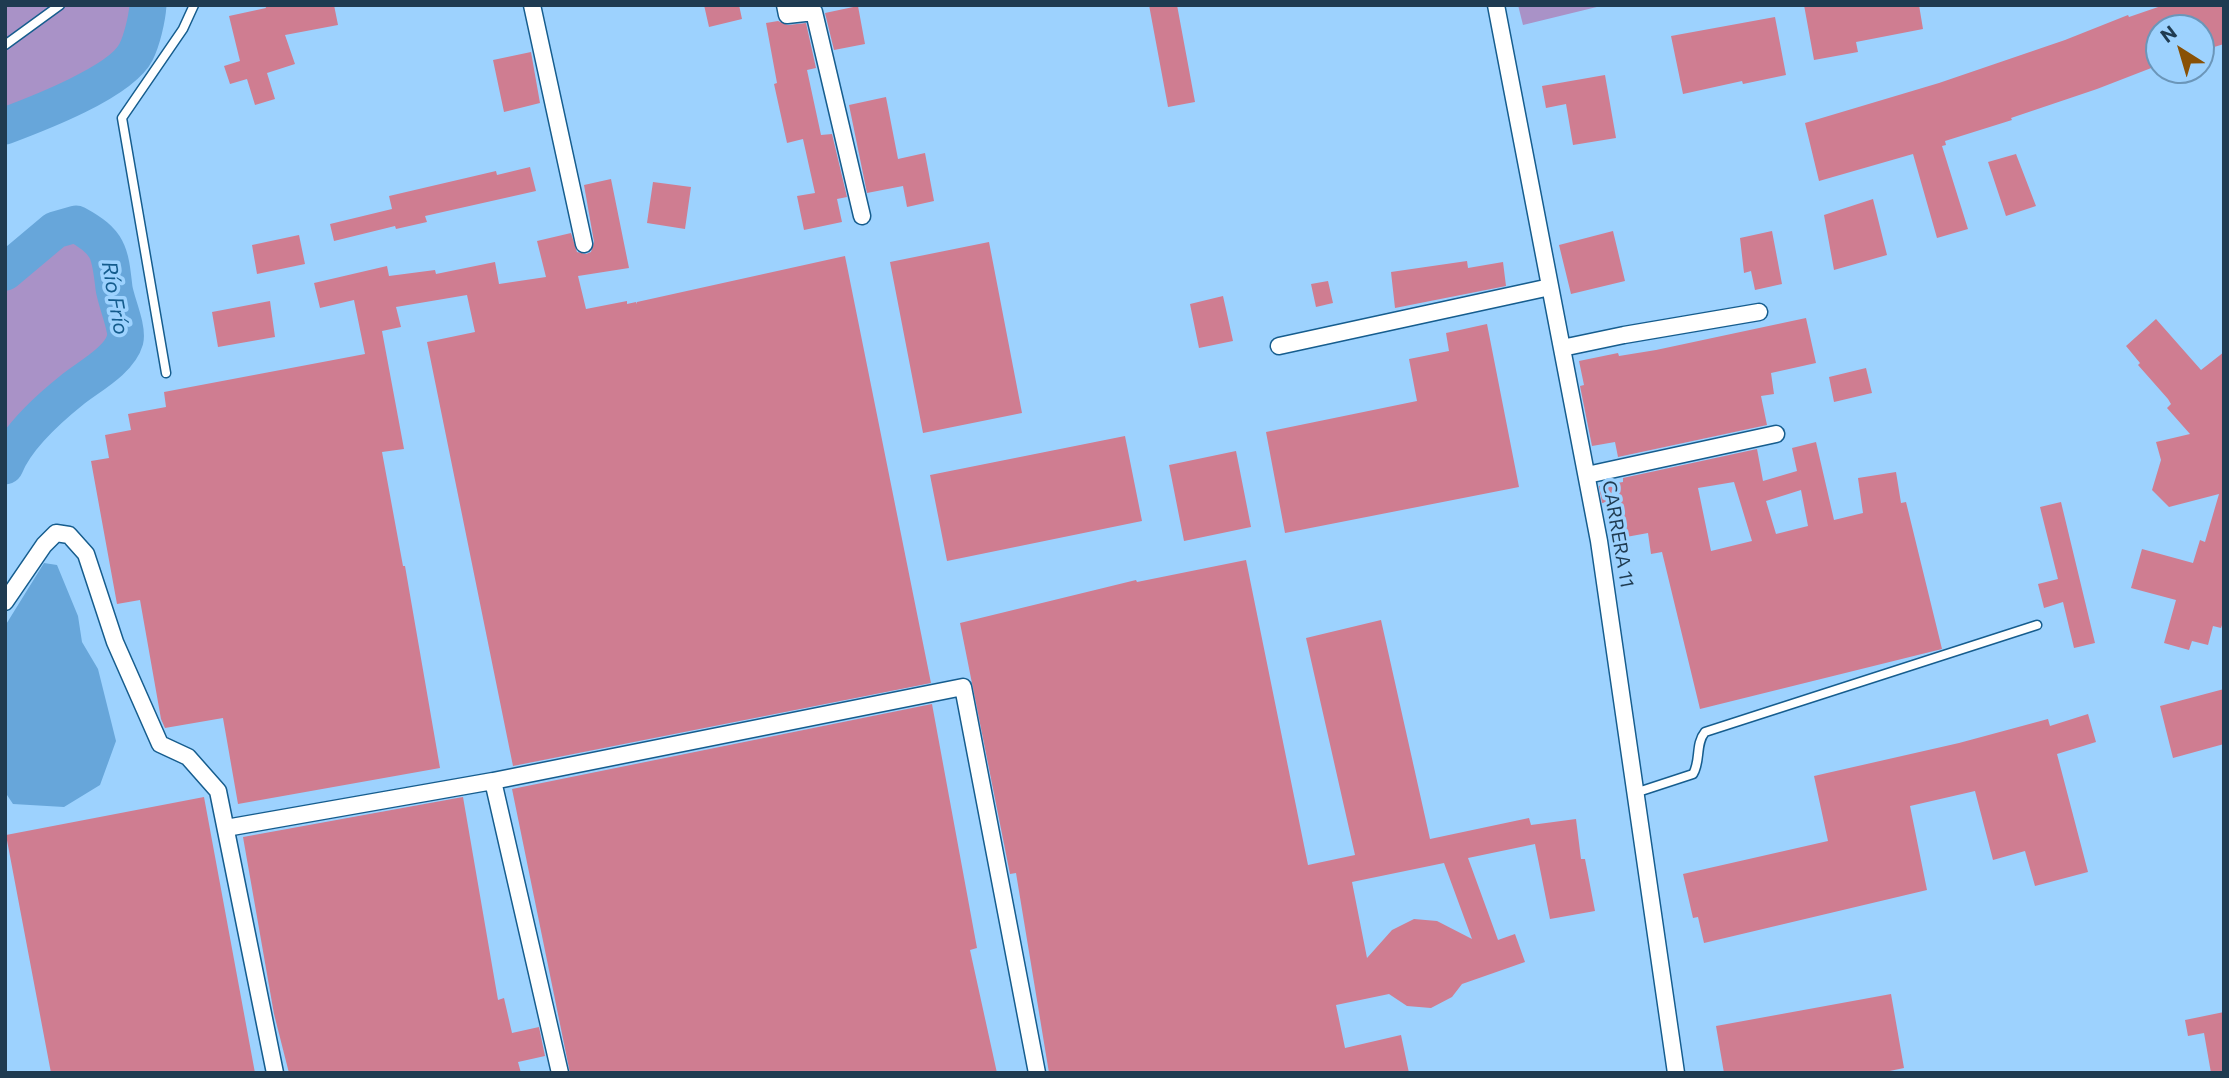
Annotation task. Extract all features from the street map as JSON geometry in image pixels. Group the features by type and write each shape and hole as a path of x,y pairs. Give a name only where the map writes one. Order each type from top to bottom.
{"street":[{"path":"532,5 583,244"},
{"path":"785,5 787,15 814,12 862,216"},
{"name":"CARRERA 11","path":"1496,5 1600,541 1676,1073"},
{"path":"1279,346 1550,287"},
{"path":"1562,348 1759,312"},
{"path":"1587,475 1776,434"},
{"path":"5,601 44,544 56,533 69,535 86,554 115,642 160,744 188,757 218,791 275,1073"},
{"path":"226,828 493,781 963,687 1037,1073"},
{"path":"493,781 560,1073"}],"lane":[{"path":"5,46 60,5"},
{"path":"166,373 122,118 183,29 194,5"},
{"path":"1635,793 1693,774 1697,768 1700,738 1705,732 2037,625"}],"shaded area":[{"path":"5,5 148,5 136,52 114,75 77,96 5,126"},
{"path":"1518,5 1605,5 1523,25"},
{"path":"76,224 87,230 106,249 125,329 125,340 110,362 43,415 17,445 5,466 5,272 55,230"}],"water":[{"path":"44,563 57,565 78,616 82,642 98,669 116,741 100,785 64,807 13,804 5,792 5,626"}],"building":[{"path":"265,5 334,5 338,25 285,35 295,64 267,73 275,99 255,105 247,79 230,84 224,66 240,61 229,16 266,8"},
{"path":"704,5 739,5 742,19 709,27"},
{"path":"1149,5 1177,5 1195,102 1168,107"},
{"path":"1804,5 1919,5 1923,29 1856,42 1858,52 1814,60"},
{"path":"2164,5 2224,5 2224,44 2215,47 2215,14 2145,14 2145,70 2011,118 2012,120 1945,141 1946,145 1942,146 1968,229 1937,238 1913,154 1819,181 1805,123 1939,83 2065,40 2128,15 2129,17"},
{"path":"858,6 865,44 834,50 825,13"},
{"path":"1775,17 1786,75 1683,94 1671,36"},
{"path":"778,21 788,25 806,23 816,68 807,70 821,135 832,134 847,197 837,199 842,222 804,230 797,196 815,193 803,139 787,143 774,84 777,83 766,23"},
{"path":"531,52 540,103 504,112 493,60"},
{"path":"1605,75 1616,138 1573,145 1566,104 1546,108 1542,86"},
{"path":"886,97 898,159 925,153 934,201 907,207 903,186 867,193 849,105"},
{"path":"2016,154 2036,206 2006,216 1988,162"},
{"path":"530,167 536,191 425,216 427,222 396,229 395,226 334,241 330,224 392,209 389,196 496,171 497,175"},
{"path":"611,179 629,268 578,276 586,309 627,301 627,304 636,304 845,256 931,683 513,766 427,342 475,332 467,295 396,307 401,327 382,331 404,449 382,452 440,768 238,804 223,718 165,728 161,719 140,600 117,604 91,461 109,458 105,435 131,430 128,414 166,407 164,392 365,354 354,300 320,308 314,283 387,266 389,276 435,270 436,274 495,262 499,284 546,277 537,241 571,233 577,252 591,252 594,242 584,185"},
{"path":"653,182 691,187 685,229 647,223"},
{"path":"1873,199 1887,255 1834,270 1824,215"},
{"path":"1613,231 1625,281 1571,294 1559,245"},
{"path":"1772,231 1782,284 1755,290 1751,271 1744,273 1740,238"},
{"path":"299,235 305,264 257,274 252,245"},
{"path":"989,242 1022,413 923,433 890,262"},
{"path":"1467,261 1468,268 1503,262 1506,286 1395,308 1391,272"},
{"path":"1328,281 1333,303 1316,307 1311,284"},
{"path":"1223,296 1233,341 1199,348 1190,304"},
{"path":"270,301 275,337 218,347 212,312"},
{"path":"1806,318 1816,363 1771,373 1774,394 1761,396 1767,425 1618,457 1615,442 1592,446 1580,386 1584,385 1579,361 1618,353 1619,356 1656,350"},
{"path":"2156,319 2201,370 2224,352 2224,619 2221,628 2213,626 2208,645 2192,641 2189,650 2164,643 2176,600 2131,588 2142,549 2193,563 2200,540 2205,542 2219,494 2169,507 2152,490 2161,460 2156,442 2190,434 2167,408 2171,404 2168,399 2138,365 2140,363 2126,346"},
{"path":"1487,324 1519,487 1285,533 1266,432 1417,401 1409,359 1449,351 1446,333"},
{"path":"1866,368 1872,393 1834,402 1829,377"},
{"path":"1125,436 1142,521 947,561 930,475"},
{"path":"1816,442 1834,520 1863,513 1858,478 1896,472 1901,503 1906,502 1942,649 1700,709 1662,552 1651,554 1648,533 1626,537 1620,500 1602,503 1599,486 1623,482 1623,478 1757,449 1763,481 1797,471 1792,448","holes":["1734,482 1752,541 1711,551 1698,488","1801,490 1808,526 1776,534 1766,501"]},
{"path":"1236,451 1251,527 1184,541 1169,465"},
{"path":"2061,502 2095,643 2074,648 2063,602 2044,608 2038,584 2058,579 2040,507"},
{"path":"1246,560 1308,865 1355,855 1306,638 1381,620 1430,839 1529,818 1531,825 1576,819 1581,859 1585,859 1595,911 1550,919 1535,844 1468,858 1498,940 1515,934 1525,962 1462,984 1452,997 1431,1008 1407,1006 1389,994 1336,1005 1345,1048 1401,1035 1409,1073 1049,1073 1016,873 1010,874 960,623 1136,580 1137,582","holes":["1444,863 1472,939 1437,921 1414,919 1392,930 1367,958 1352,882"]},
{"path":"2224,689 2224,744 2173,758 2160,706"},
{"path":"932,704 977,948 970,950 997,1073 570,1073 512,789"},
{"path":"2088,714 2096,742 2057,754 2088,872 2035,886 2025,851 1993,860 1975,791 1910,806 1927,890 1704,943 1698,917 1693,918 1683,874 1828,841 1814,776 1959,743 2048,719 2050,726"},
{"path":"204,797 255,1073 51,1073 6,835"},
{"path":"463,797 498,1000 504,998 512,1033 539,1027 545,1056 518,1062 521,1073 289,1073 274,1014 243,837"},
{"path":"1891,994 1904,1068 1880,1073 1724,1073 1716,1026"},
{"path":"2224,1012 2224,1073 2211,1073 2204,1033 2188,1036 2185,1020"}],"waterway":[{"name":"Río Frío","path":"5,126 77,96 114,75 136,52 148,5"},
{"name":"Río Frío","path":"5,272 55,230 76,224 87,230 106,249 125,335 122,348 110,362 43,415 17,445 5,466"}]}
